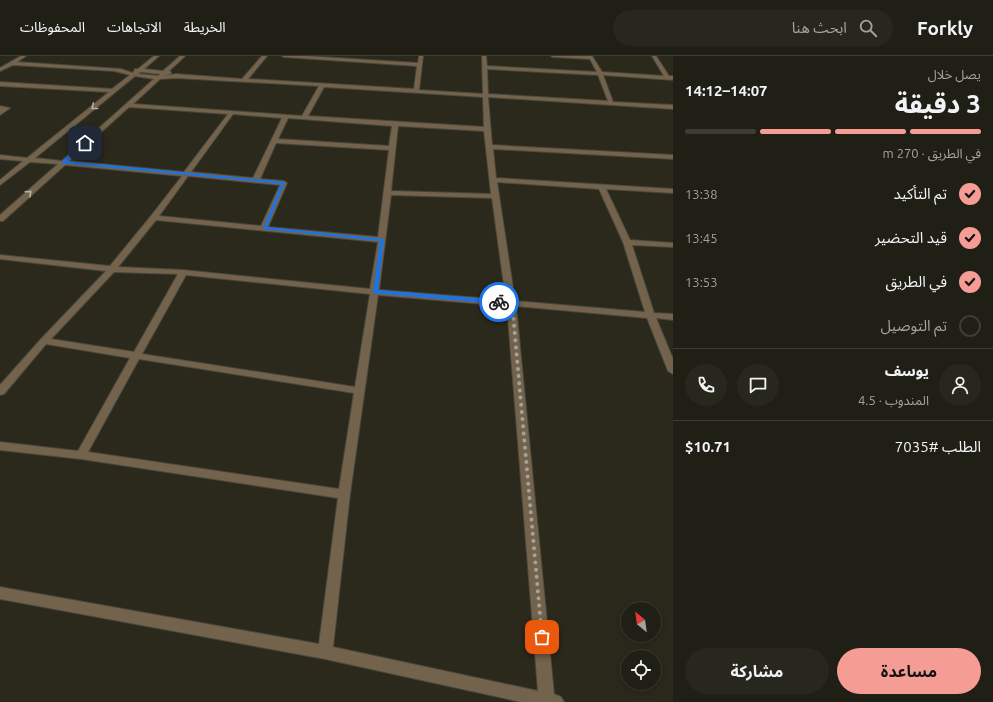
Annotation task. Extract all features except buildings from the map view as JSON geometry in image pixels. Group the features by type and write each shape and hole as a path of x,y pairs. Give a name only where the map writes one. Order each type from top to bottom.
{"street":[{"path":"0,70 24,56"},
{"path":"0,183 157,56"},
{"path":"0,219 184,56"},
{"path":"243,81 265,56"},
{"path":"284,56 355,58 419,65"},
{"path":"416,91 421,56"},
{"path":"0,593 325,652 550,701 512,303 495,196 487,129 484,56"},
{"path":"553,56 591,57 600,73 611,103"},
{"path":"654,56 670,77"},
{"path":"11,63 166,72 176,76"},
{"path":"484,67 670,77"},
{"path":"116,70 132,76 158,79 176,76 673,107"},
{"path":"0,84 113,91"},
{"path":"304,118 322,86"},
{"path":"129,105 304,118 487,129"},
{"path":"0,108 7,108 0,113"},
{"path":"0,392 44,341 112,269 154,218 184,175 231,113"},
{"path":"256,180 286,116"},
{"path":"325,652 344,494 382,240 394,148 395,124"},
{"path":"274,141 394,148"},
{"path":"489,146 673,157"},
{"path":"0,157 284,183 264,228"},
{"path":"494,180 673,191"},
{"path":"602,187 628,242 651,316 673,371"},
{"path":"388,193 495,196"},
{"path":"154,218 382,240"},
{"path":"628,242 673,245"},
{"path":"0,257 112,269 183,272 375,292 673,317"},
{"path":"81,455 183,272"},
{"path":"44,341 360,391"},
{"path":"0,446 81,455 344,494"}],"way so far":[{"path":"499,302 512,303 542,637"}],"route":[{"path":"85,143 64,162 184,175 284,183 264,228 382,240 375,292 499,302"}]}
